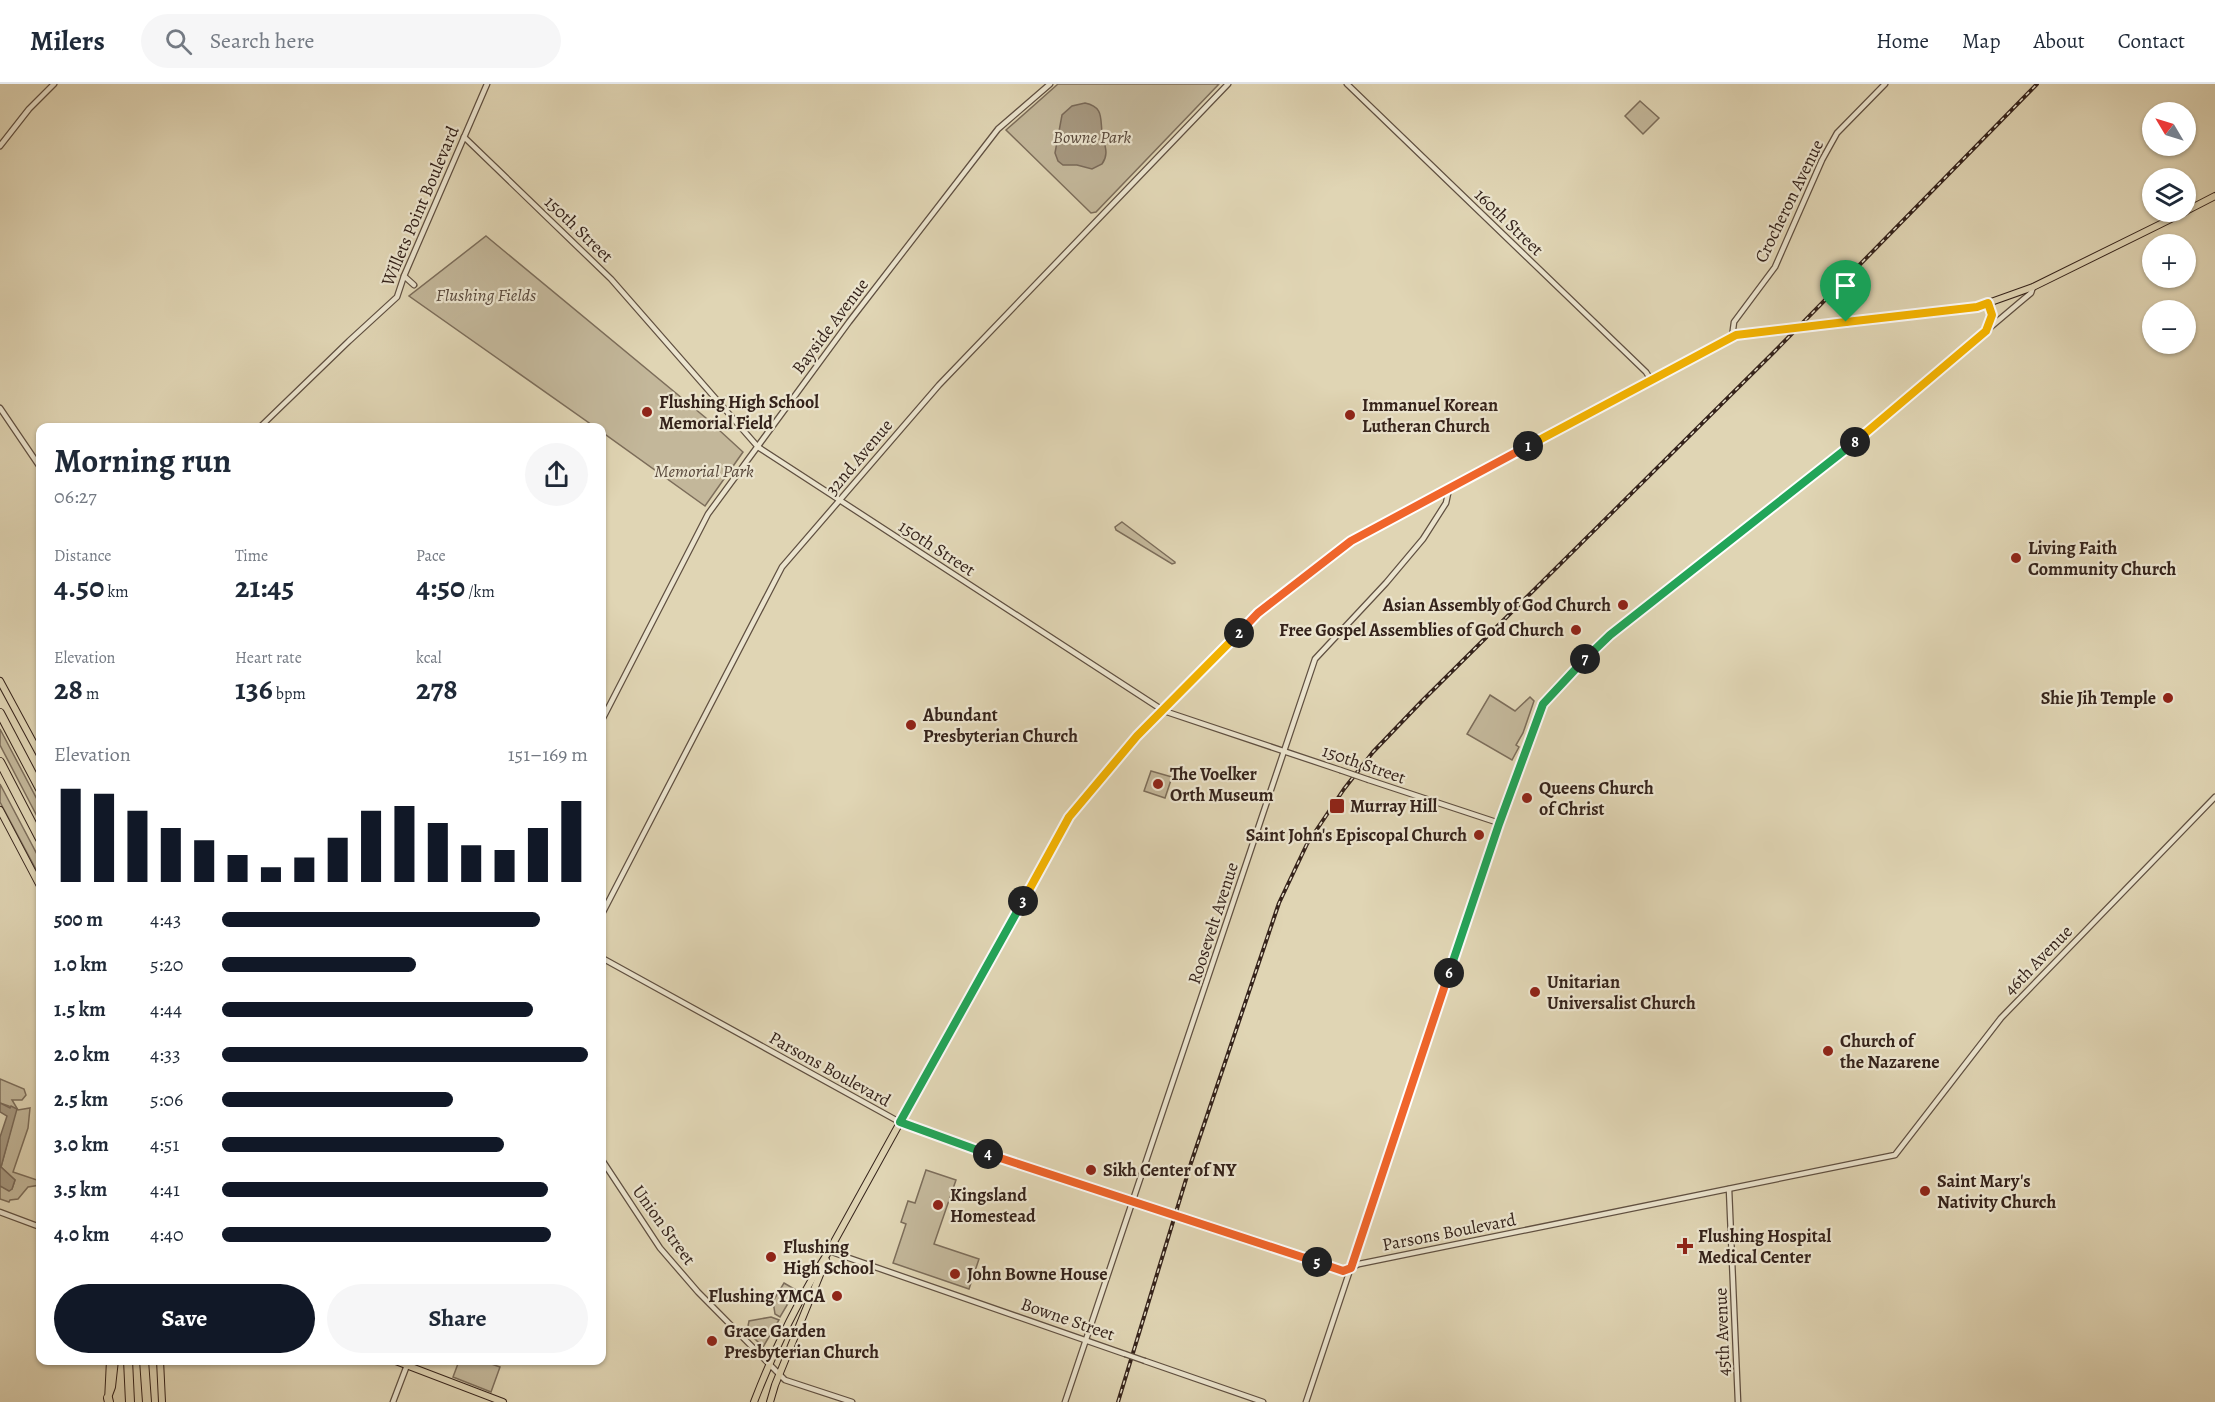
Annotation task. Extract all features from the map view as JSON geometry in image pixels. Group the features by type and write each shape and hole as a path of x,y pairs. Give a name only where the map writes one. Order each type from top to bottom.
{"highway":[{"path":"0,713 36,781"},
{"path":"0,762 36,831"},
{"path":"25,810 36,838"},
{"path":"128,1365 130,1402"},
{"path":"144,1365 147,1402"}],"main road":[{"path":"2196,206 2215,196"},
{"path":"754,1402 810,1280 829,1251 1069,817 1137,736 1258,613 1351,541 1736,335 1977,307 2033,287 2163,222"},
{"path":"0,681 36,748"},
{"path":"0,810 36,878"},
{"path":"770,1402 829,1251"},
{"path":"108,1401 110,1365"},
{"path":"108,1401 114,1365"},
{"path":"160,1365 162,1402"},
{"path":"413,1365 503,1402"}],"street":[{"path":"0,146 29,109 54,84"},
{"name":"Willets Point Boulevard","path":"264,423 349,340 397,297 487,84"},
{"name":"Bayside Avenue","path":"606,712 708,514 849,322 998,129 1050,84"},
{"name":"32nd Avenue","path":"606,906 775,577 939,385 1228,84"},
{"name":"160th Street","path":"1347,84 1639,365 1651,380"},
{"name":"Crocheron Avenue","path":"1732,337 1734,322 1775,267 1822,160 1837,133 1885,84"},
{"name":"150th Street","path":"464,137 611,279 758,447 839,501 1162,710 1499,824"},
{"path":"404,276 414,285"},
{"path":"1306,1402 1499,824 1543,704 1602,642 1862,436 2025,298 2033,287"},
{"path":"1986,331 1992,315 1988,303"},
{"path":"0,408 36,461"},
{"name":"Roosevelt Avenue","path":"1065,1402 1315,659 1386,583 1425,535 1446,503 1449,489"},
{"name":"46th Avenue","path":"1895,1155 2001,1018 2215,797"},
{"name":"Parsons Boulevard","path":"606,960 900,1122 977,1150 1343,1271 1359,1264 1729,1189 1753,1182 1895,1155"},
{"name":"Union Street","path":"606,1166 660,1248 698,1292 785,1380 852,1402"},
{"name":"45th Avenue","path":"1729,1189 1738,1402"},
{"path":"0,1212 36,1226"},
{"name":"Bowne Street","path":"829,1251 1263,1402"},
{"path":"393,1402 407,1365"}],"green space":[{"name":"Bowne Park","path":"1058,84 1219,84 1096,212 1091,213 1006,130"},
{"path":"1640,101 1659,118 1643,134 1625,116"},
{"name":"Flushing Fields","path":"486,236 706,418 743,452 705,506 606,435 606,423 589,423 409,296"},
{"path":"1122,522 1175,563 1172,564 1116,530 1115,527"},
{"path":"1490,695 1515,711 1530,697 1534,701 1523,733 1516,745 1519,747 1512,760 1467,734"},
{"path":"0,729 36,797 36,814 0,745"},
{"name":"The Voelker Orth Museum","path":"1151,771 1172,777 1165,798 1144,791"},
{"path":"0,784 36,852 36,870 0,802"},
{"path":"0,1079 24,1089 26,1095 22,1100 12,1100 18,1110 30,1108 28,1128 13,1172 36,1180 36,1186 28,1187 18,1199 9,1202 0,1199 0,1186 12,1189 15,1180 1,1167 16,1109 10,1110 9,1106 0,1103"},
{"path":"926,1170 956,1180 934,1244 979,1259 969,1289 893,1263 906,1224 901,1222 908,1201 915,1203"},
{"path":"784,1283 796,1290 780,1317 775,1314 773,1301"},
{"path":"771,1317 779,1320 763,1347 747,1331 749,1321"},
{"path":"458,1365 500,1367 491,1392 453,1377"}],"shaded area":[{"path":"1085,103 1092,105 1099,112 1106,150 1102,164 1092,169 1077,165 1063,165 1058,161 1055,153 1062,115 1072,106"},
{"path":"0,1103 17,1109 1,1167 15,1180 9,1191 0,1186 0,1137 7,1116 0,1112"}],"railway":[{"path":"1118,1402 1191,1163 1279,903 1307,844 1344,789 1373,752 1422,701 1774,352 2037,84"}],"place":[{"name":"Flushing High School Memorial Field","path":"647,412"},
{"name":"Immanuel Korean Lutheran Church","path":"1350,415"},
{"name":"Living Faith Community Church","path":"2016,558"},
{"name":"Asian Assembly of God Church","path":"1623,605"},
{"name":"Free Gospel Assemblies of God Church","path":"1576,630"},
{"name":"Shie Jih Temple","path":"2168,698"},
{"name":"Abundant Presbyterian Church","path":"911,725"},
{"name":"The Voelker Orth Museum","path":"1158,784"},
{"name":"Queens Church of Christ","path":"1527,798"},
{"name":"Murray Hill","path":"1337,806"},
{"name":"Saint John's Episcopal Church","path":"1479,835"},
{"name":"Unitarian Universalist Church","path":"1535,992"},
{"name":"Church of the Nazarene","path":"1828,1051"},
{"name":"Sikh Center of NY","path":"1091,1170"},
{"name":"Saint Mary's Nativity Church","path":"1925,1191"},
{"name":"Kingsland Homestead","path":"938,1205"},
{"name":"Flushing Hospital Medical Center","path":"1685,1246"},
{"name":"Flushing High School","path":"771,1257"},
{"name":"John Bowne House","path":"955,1274"},
{"name":"Flushing YMCA","path":"837,1296"},
{"name":"Grace Garden Presbyterian Church","path":"712,1341"}],"route":[{"path":"1988,303 1992,315 1986,331 1871,429 1606,638 1543,704 1499,824 1351,1268 1343,1271 1284,1252 977,1150 900,1122 1069,817 1137,736 1258,613 1351,541 1736,335 1846,322 1977,307 1988,303"}],"park label":[{"name":"Memorial Park","path":"704,471"}]}
